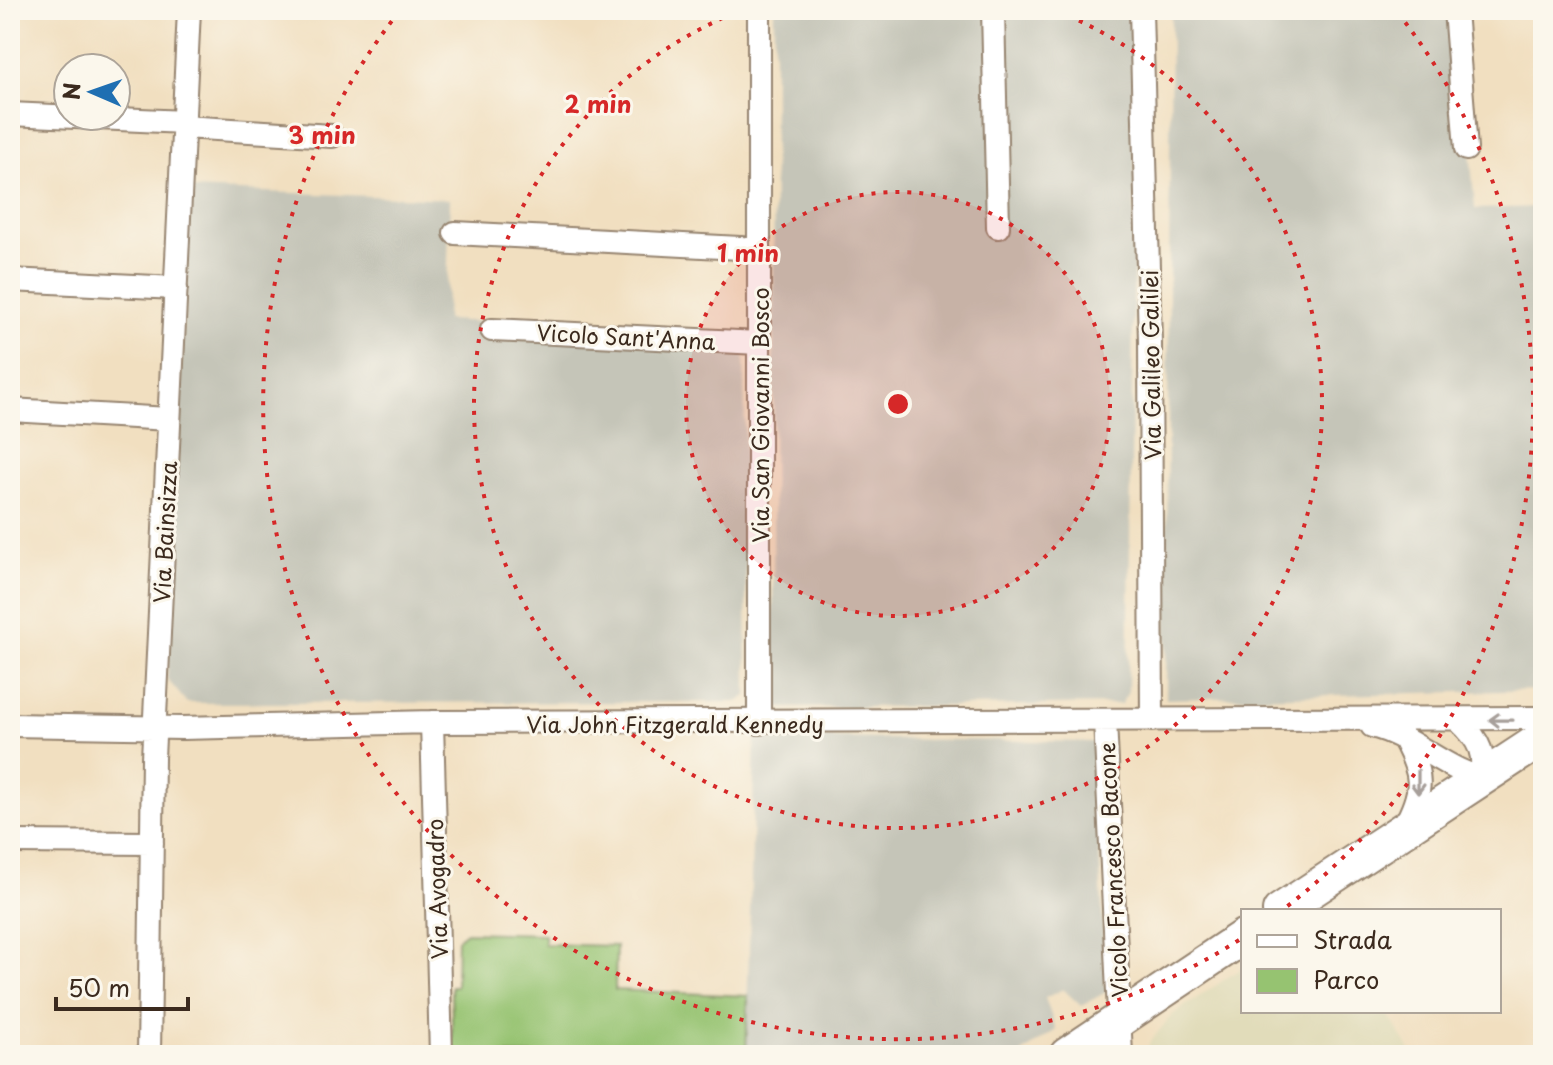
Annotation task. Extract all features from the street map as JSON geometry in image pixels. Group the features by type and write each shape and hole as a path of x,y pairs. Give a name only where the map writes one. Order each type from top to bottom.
{"main road":[{"path":"1283,909 1543,738"},
{"path":"1305,909 1543,760"},
{"path":"1067,1055 1241,938"},
{"path":"1200,968 1241,945"}],"street":[{"name":"Via Bainsizza","path":"149,1055 154,728 189,10"},
{"name":"Via San Giovanni Bosco","path":"759,10 759,723"},
{"path":"993,10 998,227"},
{"name":"Via Galileo Galilei","path":"1141,10 1150,342 1152,720"},
{"path":"1455,10 1466,149"},
{"path":"10,114 332,136"},
{"path":"455,233 759,249"},
{"path":"10,280 176,288"},
{"name":"Vicolo Sant'Anna","path":"492,330 759,343"},
{"path":"10,410 169,419"},
{"name":"Via John Fitzgerald Kennedy","path":"1340,718 1402,736 1463,772 1481,778"},
{"name":"Via John Fitzgerald Kennedy","path":"10,725 154,728 432,722 1543,718"},
{"name":"Vicolo Francesco Bacone","path":"1105,720 1121,1055"},
{"path":"1337,891 1359,870 1450,811 1477,789 1481,778 1482,748 1475,735 1458,720"},
{"name":"Via Avogadro","path":"432,722 441,1055"},
{"path":"1402,736 1418,764 1419,781 1418,800 1403,828"},
{"path":"1481,778 1496,779 1543,750"},
{"path":"10,842 152,843"}],"shaded area":[{"path":"774,10 1137,10 1128,692 1121,704 773,708"},
{"path":"1171,10 1458,10 1475,209 1543,207 1543,690 1166,699"},
{"path":"189,189 450,199 446,320 744,335 747,696 737,702 187,703 167,679"},
{"path":"755,737 1094,742 1106,992 1081,1006 1063,989 1045,998 1056,1030 1019,1055 746,1055"},
{"path":"1241,968 1241,1013 1387,1013 1413,1055 1147,1055 1149,1043 1172,1015"}],"green space":[{"path":"466,932 544,934 544,944 616,946 615,990 748,996 746,1055 453,1055 451,986 456,986 457,939"}]}
